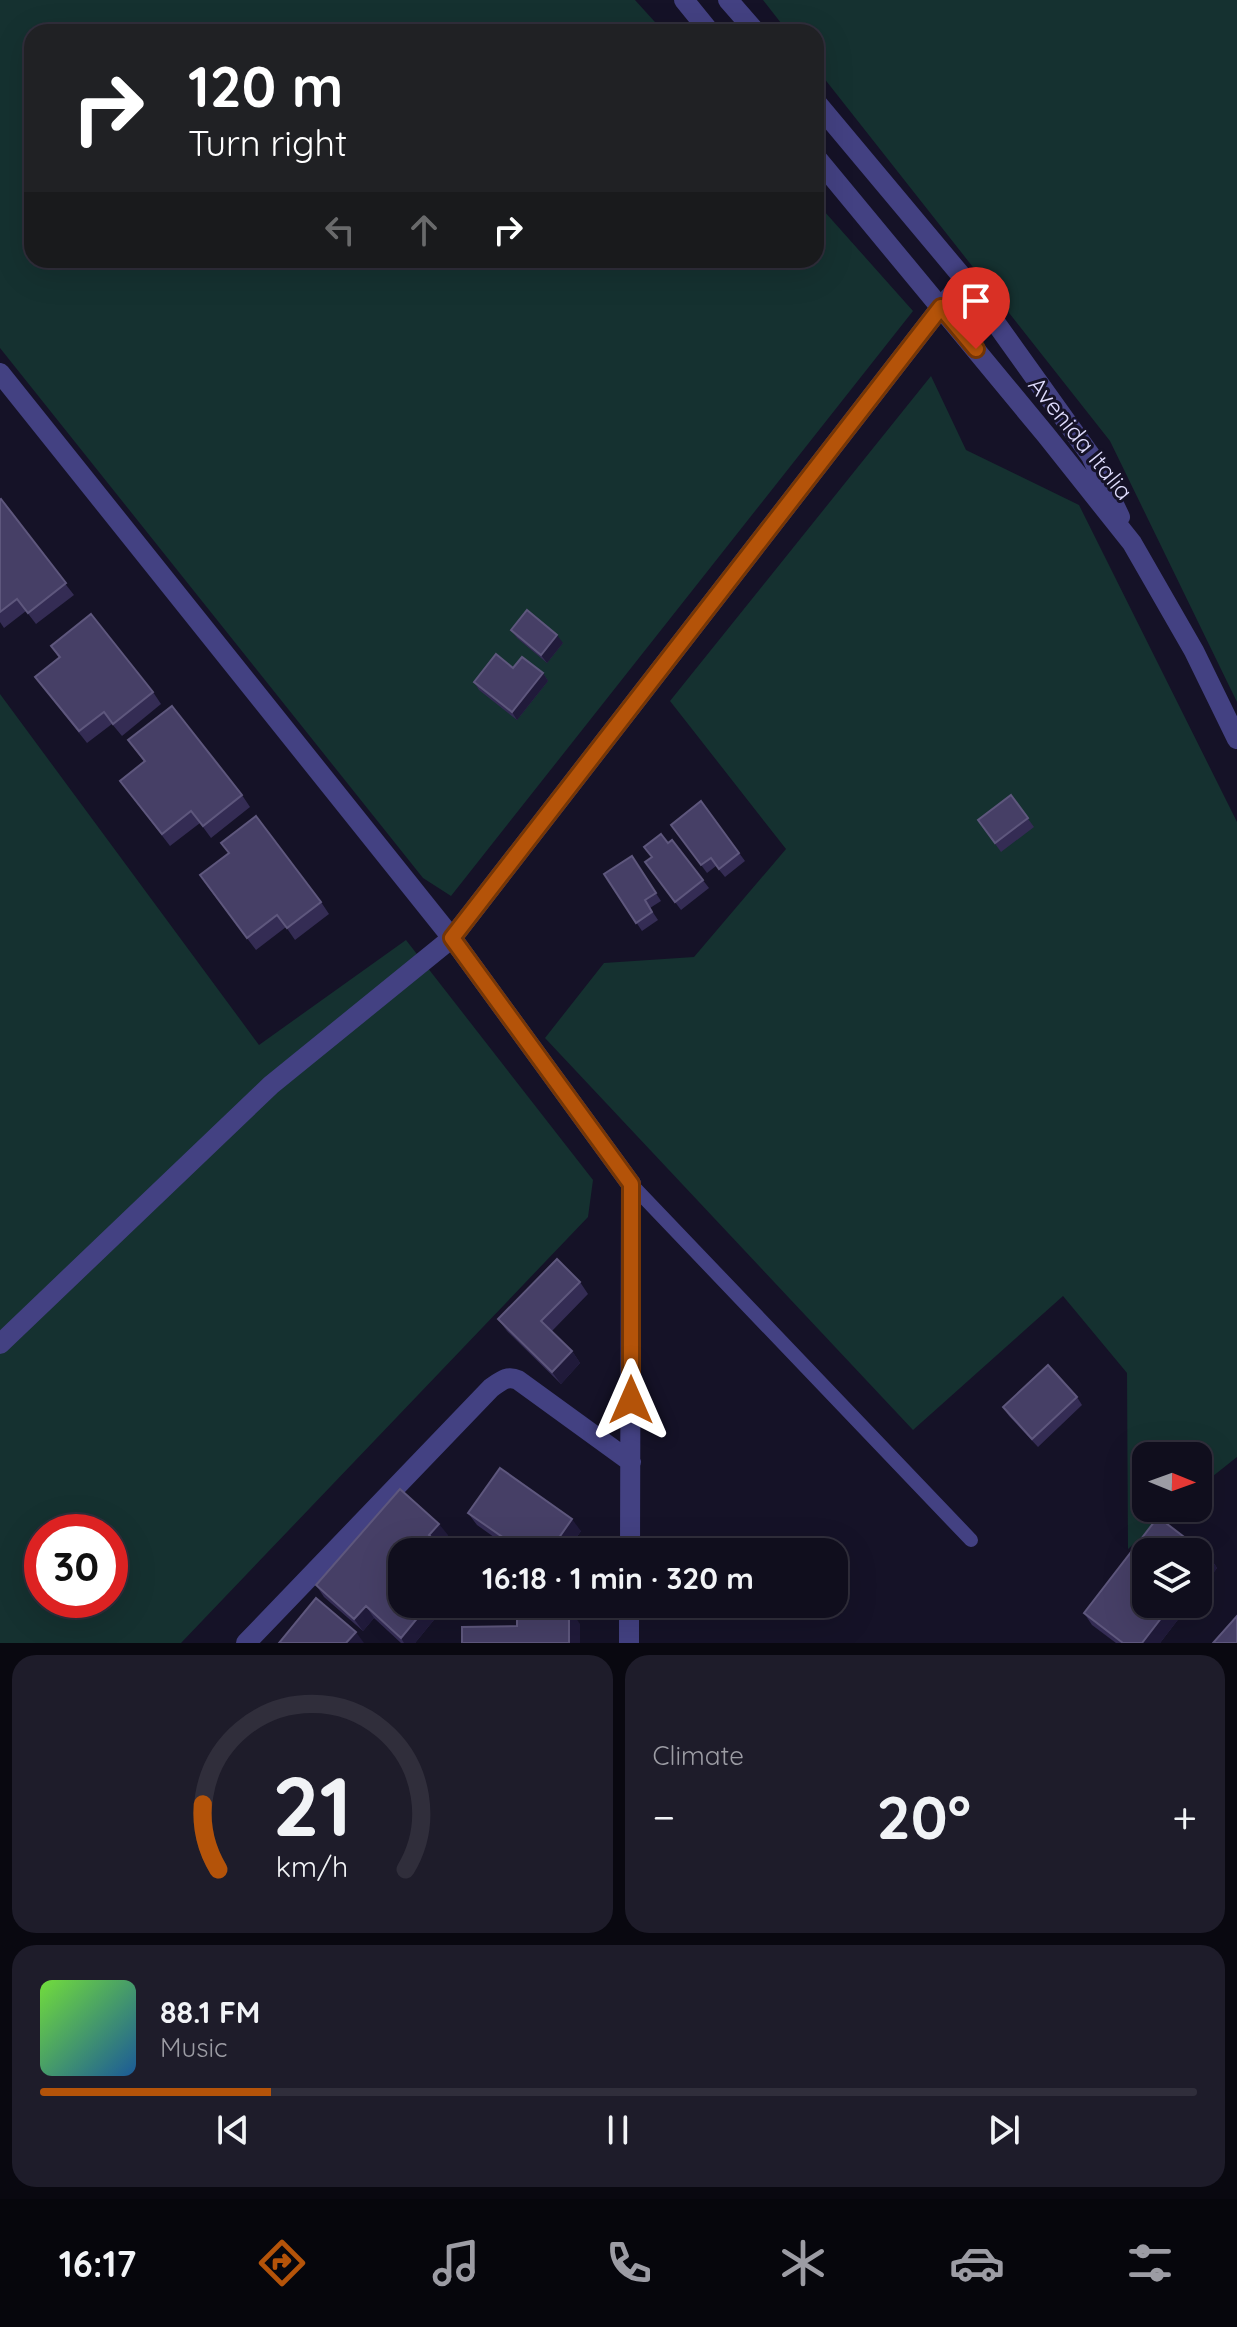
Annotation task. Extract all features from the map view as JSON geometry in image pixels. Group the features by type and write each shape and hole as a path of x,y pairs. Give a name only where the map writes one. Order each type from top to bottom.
{"street":[{"path":"684,0 704,24"},
{"path":"728,0 749,24"},
{"path":"824,112 965,280 1091,456 1132,543"},
{"name":"Avenida Italia","path":"824,167 1132,543 1194,651 1237,739"},
{"path":"0,1344 271,1085 452,938 965,280"},
{"path":"0,373 452,938 631,1184 630,1538"},
{"path":"246,1643 491,1388 504,1379 511,1377 518,1380 631,1462"},
{"path":"629,1618 629,1643"}],"lane":[{"path":"631,1184 971,1540"}],"green space":[{"path":"0,0 635,0 657,24 24,24 24,268 824,268 824,211 913,311 451,896 423,878 0,348"},
{"path":"763,0 1237,0 1237,702 1110,441 824,78 824,24 782,24"},
{"path":"931,376 966,450 1079,505 1237,822 1237,1457 1212,1477 1212,1442 1132,1442 1132,1522 1158,1522 1140,1538 1132,1538 1132,1545 1128,1549 1127,1373 1063,1296 913,1430 545,1038 604,963 694,957 786,849 670,701"},
{"path":"0,694 259,1045 406,940 593,1180 588,1217 181,1643 0,1643"}],"building":[{"path":"1,499 66,583 28,613 17,599 0,612"},
{"path":"527,610 557,635 541,655 511,630"},
{"path":"91,614 153,692 113,724 104,712 79,731 35,677 60,657 51,646"},
{"path":"496,654 513,668 522,657 543,673 512,712 474,682"},
{"path":"172,706 242,795 203,826 191,811 162,834 120,781 145,761 128,740"},
{"path":"1011,795 1028,818 995,843 978,820"},
{"path":"701,801 739,853 719,869 711,858 701,865 671,825"},
{"path":"256,816 321,902 287,928 277,915 247,938 200,875 229,853 221,843"},
{"path":"661,834 668,843 672,840 703,880 675,902 645,862 652,857 644,847"},
{"path":"632,856 656,893 645,900 652,912 636,923 604,874"},
{"path":"557,1259 580,1282 541,1321 572,1351 552,1372 498,1319"},
{"path":"1048,1365 1077,1397 1032,1439 1003,1407"},
{"path":"500,1468 572,1519 559,1538 504,1538 468,1513"},
{"path":"400,1489 439,1524 429,1535 432,1538 388,1538 388,1618 417,1618 401,1638 366,1606 354,1619 316,1585"},
{"path":"1154,1522 1165,1522 1185,1538 1142,1538"},
{"path":"1132,1551 1132,1618 1161,1618 1142,1643 1123,1643 1084,1613"},
{"path":"316,1598 356,1632 346,1643 279,1643"},
{"path":"1237,1616 1237,1643 1213,1643"},
{"path":"517,1618 569,1618 569,1643 462,1643 462,1627 517,1626"}],"route":[{"path":"631,1400 631,1184 452,938 941,307 976,349"}]}
